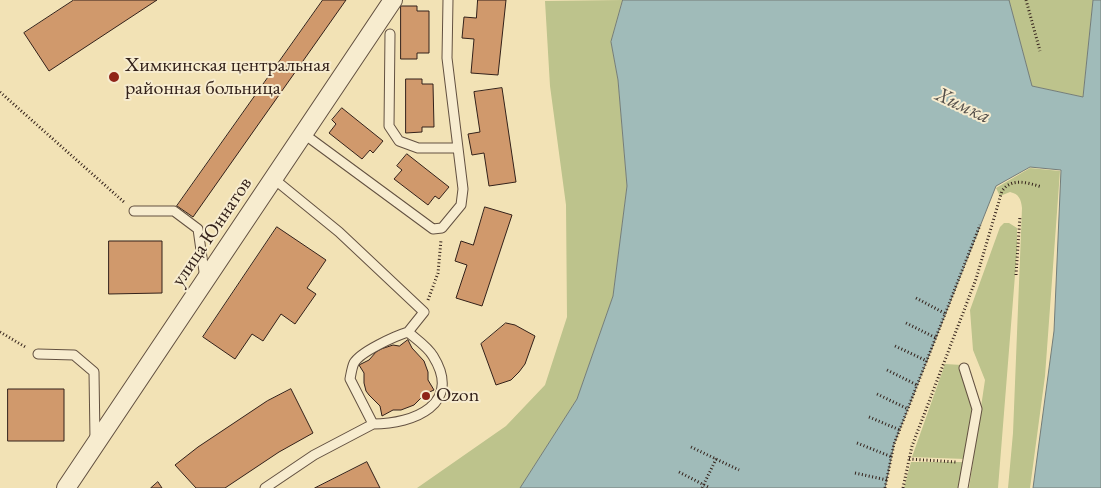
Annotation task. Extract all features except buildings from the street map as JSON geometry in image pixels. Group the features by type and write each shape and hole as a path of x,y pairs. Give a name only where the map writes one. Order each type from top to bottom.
{"street":[{"name":"улица Юннатов","path":"66,488 392,0"}],"lane":[{"path":"304,134 433,229 442,228 461,205 463,189 447,58 448,0"},
{"path":"390,34 389,126 399,142 418,148 458,148"},
{"path":"274,179 339,232 424,312 408,332 374,347 354,362 350,379 373,424"},
{"path":"134,211 174,211 198,229 205,282"},
{"path":"266,488 314,455 373,424 391,424 411,419 432,407 442,393 443,376 433,354 408,332"},
{"path":"38,354 74,355 94,372 95,445"},
{"path":"963,488 977,410 964,368"}],"path":[{"path":"1026,0 1040,51"},
{"path":"0,92 134,211"},
{"path":"902,488 912,446 976,279 1002,191 1008,184 1019,182 1042,187"},
{"path":"1016,275 1020,216"},
{"path":"885,488 900,430 980,225"},
{"path":"424,312 438,273 442,228"},
{"path":"916,298 946,314"},
{"path":"906,323 936,338"},
{"path":"0,332 38,354"},
{"path":"896,346 927,361"},
{"path":"887,370 917,385"},
{"path":"876,394 908,409"},
{"path":"869,417 900,430"},
{"path":"857,443 892,456"},
{"path":"691,447 738,470"},
{"path":"702,488 717,457"},
{"path":"909,459 968,462"},
{"path":"679,472 710,488"},
{"path":"855,473 887,480"}],"green space":[{"path":"623,0 611,42 618,80 627,186 613,296 577,399 520,488 417,488 506,426 545,385 567,317 566,205 550,86 545,1"},
{"path":"1009,0 1093,0 1083,97 1032,86"},
{"path":"1030,168 1060,171 1045,376 1030,488 1008,488 1013,433 1022,208 1017,196 1010,192 1000,196 996,188"},
{"path":"1004,223 1009,223 1017,228 1017,250 998,488 969,488 985,380 973,350 970,310 1000,227"},
{"path":"945,364 962,365 975,407 965,459 912,457"},
{"path":"911,462 965,462 960,488 904,488"}],"water":[{"name":"Химка","path":"623,0 1009,0 1032,86 1083,97 1093,0 1101,0 1101,488 1033,488 1054,331 1061,170 1030,167 996,186 894,444 885,488 520,488 577,399 613,296 627,186 618,80 611,42"}],"place":[{"name":"Химкинская центральная районная больница","path":"114,77"},
{"name":"Ozon","path":"426,396"}]}
